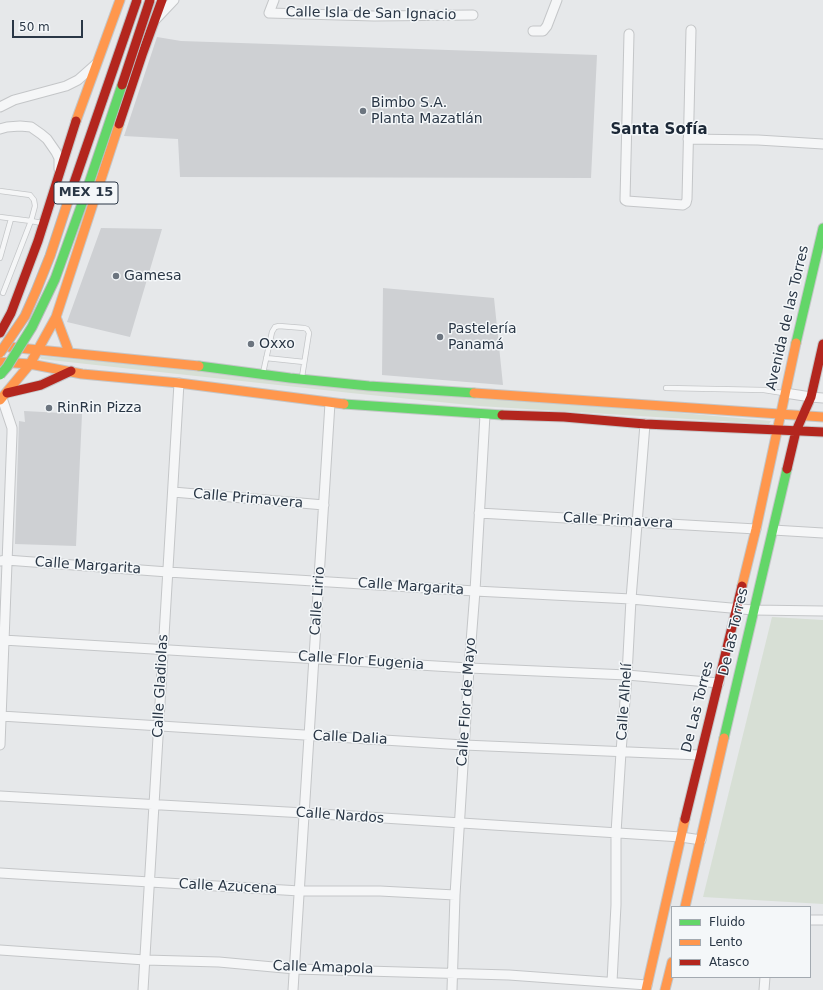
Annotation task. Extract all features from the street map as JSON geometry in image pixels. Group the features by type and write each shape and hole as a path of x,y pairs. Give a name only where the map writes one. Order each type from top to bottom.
{"main road":[{"name":"MEX 15","path":"0,333 11,313 20,291 44,223 59,172 120,0"},
{"name":"MEX 15","path":"0,353 24,316 47,263 83,154 137,0"},
{"name":"MEX 15","path":"0,375 7,367 32,327 55,279 150,0"},
{"name":"MEX 15","path":"3,397 30,364 56,317 162,0"},
{"path":"44,223 84,231"},
{"name":"Avenida de las Torres","path":"777,430 801,318 823,228"},
{"path":"56,317 69,352"},
{"path":"803,416 811,397 823,344"},
{"path":"0,346 168,362 302,379 377,386 823,417"},
{"path":"0,362 30,364 71,371 179,383 330,404 485,415 564,417 645,424 823,432"},
{"path":"3,397 41,386 71,371"},
{"name":"De las Torres","path":"685,906 753,610 796,431 803,416"},
{"name":"De Las Torres","path":"646,988 700,755 756,529 777,430"},
{"path":"665,990 671,966"}],"street":[{"path":"155,20 174,0"},
{"name":"Calle Isla de San Ignacio","path":"274,0 269,13 374,16 473,15"},
{"path":"534,32 543,31 547,26 557,0"},
{"path":"629,34 625,200 627,202 683,205 686,203 691,30"},
{"path":"0,107 14,100 66,86 78,80 98,62"},
{"path":"0,129 7,126 20,126 31,128 41,134 47,139 59,158 59,172"},
{"path":"688,139 758,140 823,144"},
{"name":"Calle Gladiolas","path":"143,990 179,383"},
{"path":"785,393 823,398"},
{"path":"0,745 4,640 4,500 12,428 3,397"},
{"name":"Calle Lirio","path":"293,990 330,404"},
{"name":"Calle Flor de Mayo","path":"452,990 468,668 475,590 485,415"},
{"name":"Calle Alhelí","path":"612,982 616,905 616,833 631,599 645,424"},
{"name":"Calle Primavera","path":"172,492 324,505"},
{"name":"Calle Primavera","path":"479,513 756,529"},
{"path":"773,530 823,533"},
{"name":"Calle Margarita","path":"3,560 168,572 631,599 753,610 823,611"},
{"name":"Calle Flor Eugenia","path":"4,640 468,668 627,675 719,682"},
{"name":"Calle Dalia","path":"1,716 464,745 700,755"},
{"name":"Calle Nardos","path":"0,796 304,813 681,837"},
{"path":"681,837 701,840"},
{"name":"Calle Azucena","path":"0,873 300,890 380,891 456,895"},
{"path":"811,920 823,920"},
{"name":"Calle Amapola","path":"0,950 145,960 219,962 295,969 452,973 612,982 646,988"},
{"path":"764,990 765,978"}],"lane":[{"path":"0,191 30,195 34,200 35,206 31,221 3,293"},
{"path":"0,217 44,223"},
{"path":"0,258 10,219"},
{"path":"263,374 274,327 304,328 307,329 309,333 302,379"},
{"path":"266,358 304,362"},
{"path":"666,388 764,390 785,393"}],"shaded area":[{"path":"40,356 771,421 769,424 479,406 41,359"},
{"path":"772,617 823,620 823,904 703,897"}],"building":[{"name":"Bimbo S.A. Planta Mazatlán","path":"157,37 181,41 597,55 591,178 180,177 178,139 124,136"},
{"name":"Gamesa","path":"101,228 162,229 130,337 67,322"},
{"name":"Pastelería Panamá","path":"383,288 494,298 503,385 382,375"},
{"path":"24,411 82,414 76,546 15,544 19,421 25,422"}],"traffic: fast":[{"path":"0,375 7,367 32,327 55,279 122,85"},
{"path":"796,343 823,228"},
{"path":"199,366 290,378 369,386 474,393"},
{"path":"344,404 502,415"},
{"path":"724,738 787,469"}],"traffic: slow":[{"path":"76,121 120,0"},
{"path":"0,400 30,364 56,317 119,124"},
{"path":"0,353 25,316 36,291 50,256 74,183"},
{"path":"56,317 69,352"},
{"path":"742,586 756,529 796,343"},
{"path":"9,347 199,366"},
{"path":"0,362 30,364 82,374 179,383 344,404"},
{"path":"474,393 823,417"},
{"path":"685,906 724,738"},
{"path":"646,990 685,819"},
{"path":"665,990 671,966"}],"traffic: jam":[{"path":"74,183 137,0"},
{"path":"122,85 150,0"},
{"path":"119,124 162,0"},
{"path":"0,333 11,313 38,241 76,121"},
{"path":"787,469 796,431 811,397 823,344"},
{"path":"7,393 41,385 71,371"},
{"path":"502,415 564,417 645,424 823,432"},
{"path":"685,819 742,586"}],"place":[{"name":"Bimbo S.A. Planta Mazatlán","path":"363,111"},
{"name":"Gamesa","path":"116,276"},
{"name":"Pastelería Panamá","path":"440,337"},
{"name":"Oxxo","path":"251,344"},
{"name":"RinRin Pizza","path":"49,408"}],"district":[{"name":"Santa Sofía","path":"659,130"}]}
